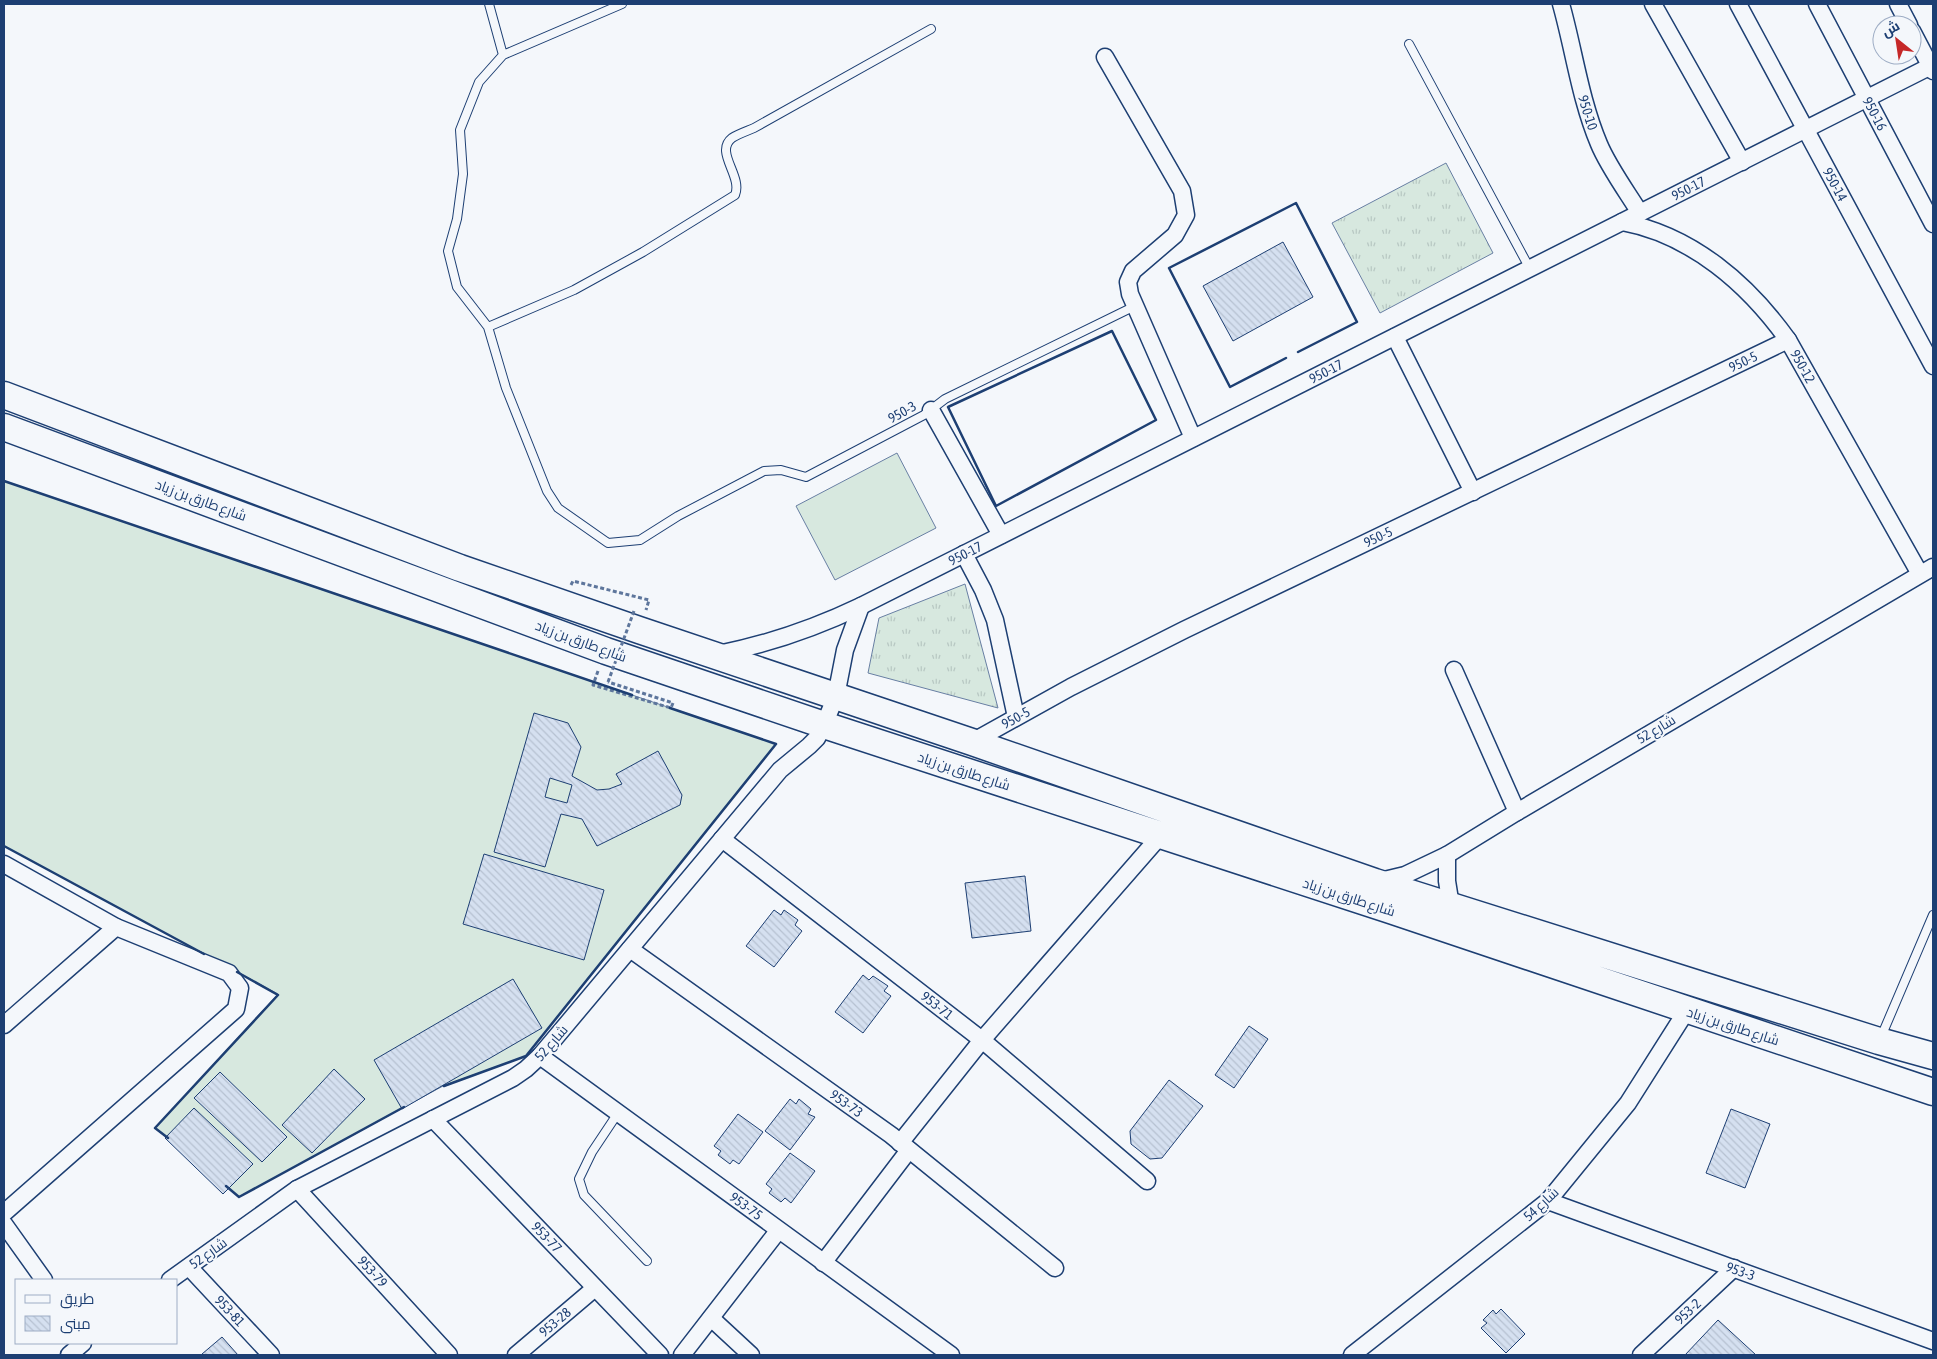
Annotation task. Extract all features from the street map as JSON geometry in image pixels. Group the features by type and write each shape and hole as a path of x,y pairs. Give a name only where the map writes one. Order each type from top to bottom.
{"main road":[{"name":"شارع طارق بن زياد","path":"4,395 460,568 711,655 972,742 1375,882 1879,1041 1933,1056"},
{"name":"شارع طارق بن زياد","path":"4,427 606,651 1933,1092"}],"street":[{"name":"950-10","path":"1561,4 1584,104 1599,146 1640,213"},
{"path":"1653,4 1742,162"},
{"name":"950-14","path":"1738,4 1933,366"},
{"name":"950-16","path":"1817,4 1933,224"},
{"path":"1922,50 1932,68"},
{"path":"1105,57 1182,192 1186,214 1175,235 1133,270 1128,282 1130,294 1193,438"},
{"name":"950-17","path":"711,655 763,644 788,636 861,606 1622,222 1932,68"},
{"name":"950-12","path":"1622,222 1644,226 1668,236 1715,263 1755,298 1788,340 1927,570"},
{"path":"1395,337 1473,492"},
{"name":"950-5","path":"972,742 1016,717 1184,630 1788,340"},
{"path":"931,410 1001,535"},
{"path":"964,554 983,590 995,620 1016,717"},
{"name":"شارع 52","path":"1375,882 1405,874 1447,855 1516,812 1927,570"},
{"name":"شارع 52","path":"171,1279 297,1189 512,1078 526,1069 540,1056 780,770 817,738 836,696 845,650 861,606"},
{"path":"1454,670 1516,812"},
{"path":"823,1263 982,1040 1161,835"},
{"name":"953-71","path":"722,839 982,1040 1147,1181"},
{"path":"1447,855 1447,881 1451,906"},
{"path":"4,864 116,927 229,973 240,988 236,1009 4,1214"},
{"path":"4,1024 116,927"},
{"name":"953-73","path":"630,949 905,1147 1055,1268"},
{"name":"شارع 54","path":"1352,1355 1548,1201 1628,1103 1687,1010"},
{"name":"953-75","path":"540,1056 778,1231 951,1355"},
{"name":"953-77","path":"432,1119 660,1355"},
{"name":"953-79","path":"297,1189 449,1355"},
{"name":"953-3","path":"1548,1201 1933,1340"},
{"path":"4,1224 43,1279"},
{"path":"682,1355 778,1231"},
{"name":"953-81","path":"189,1267 271,1355"},
{"name":"953-2","path":"1641,1355 1734,1268"},
{"name":"953-28","path":"516,1355 595,1288"},
{"path":"712,1318 751,1355"},
{"path":"69,1355 83,1344"}],"lane":[{"path":"489,4 503,55"},
{"path":"622,4 503,55 479,82 460,130 463,174 457,219 448,251 457,287 488,327 574,290 643,252 735,195 738,189 736,178 726,158 726,149 731,139 931,29"},
{"path":"1409,44 1530,269"},
{"name":"950-3","path":"488,327 506,388 547,491 558,508 608,543 640,540 678,516 764,471 781,470 806,477 924,415 945,399 1135,306"},
{"path":"1879,1041 1933,915"},
{"path":"618,1113 592,1152 579,1179 584,1195 648,1261"}],"path":[{"path":"605,689 671,708 673,703 608,682 634,611"}],"green space":[{"path":"1446,163 1493,253 1380,313 1332,223"},
{"path":"897,453 936,528 835,580 796,506"},
{"path":"4,481 776,744 526,1056 443,1086 239,1197 155,1128 278,994 4,846"},
{"path":"965,584 998,708 868,673 879,618"}],"building":[{"path":"1283,242 1313,297 1233,341 1203,286"},
{"path":"534,713 568,723 581,747 572,776 597,790 609,789 622,784 616,774 658,751 682,795 680,805 597,846 582,819 561,814 545,867 494,852","holes":["550,778 572,785 567,803 545,797"]},
{"path":"484,854 604,890 584,960 463,924"},
{"path":"1025,876 1031,931 972,938 965,883"},
{"path":"774,910 781,915 784,910 798,920 795,925 802,931 774,967 746,946"},
{"path":"863,975 869,980 873,976 888,986 884,991 891,996 863,1033 835,1012"},
{"path":"513,979 542,1028 402,1109 374,1060"},
{"path":"1249,1026 1268,1039 1234,1088 1215,1075"},
{"path":"334,1069 365,1099 312,1153 282,1125"},
{"path":"220,1072 287,1137 262,1162 194,1098"},
{"path":"1169,1080 1203,1106 1162,1158 1150,1159 1131,1144 1130,1131"},
{"path":"790,1099 796,1104 799,1099 811,1109 808,1114 815,1117 790,1150 765,1131"},
{"path":"194,1108 253,1164 223,1194 165,1138"},
{"path":"1731,1109 1770,1124 1745,1188 1706,1173"},
{"path":"738,1114 763,1132 739,1164 733,1160 730,1164 718,1155 721,1151 714,1146"},
{"path":"790,1153 815,1171 791,1203 785,1198 781,1202 769,1193 772,1189 766,1184"},
{"path":"1501,1309 1525,1334 1506,1353 1481,1328 1487,1323 1483,1320 1493,1310 1496,1314"},
{"path":"1718,1320 1756,1355 1685,1355"},
{"path":"222,1337 238,1355 202,1354"}],"wall":[{"path":"1286,358 1230,387 1169,268 1296,203 1357,322 1298,352"},
{"path":"1112,331 1156,420 996,506 948,407 1112,331"},
{"path":"4,481 632,695"},
{"path":"444,1086 526,1056 776,744 670,708"},
{"path":"4,846 204,954"},
{"path":"168,1138 155,1128 278,995 237,972"},
{"path":"226,1186 239,1197 404,1107"}]}
